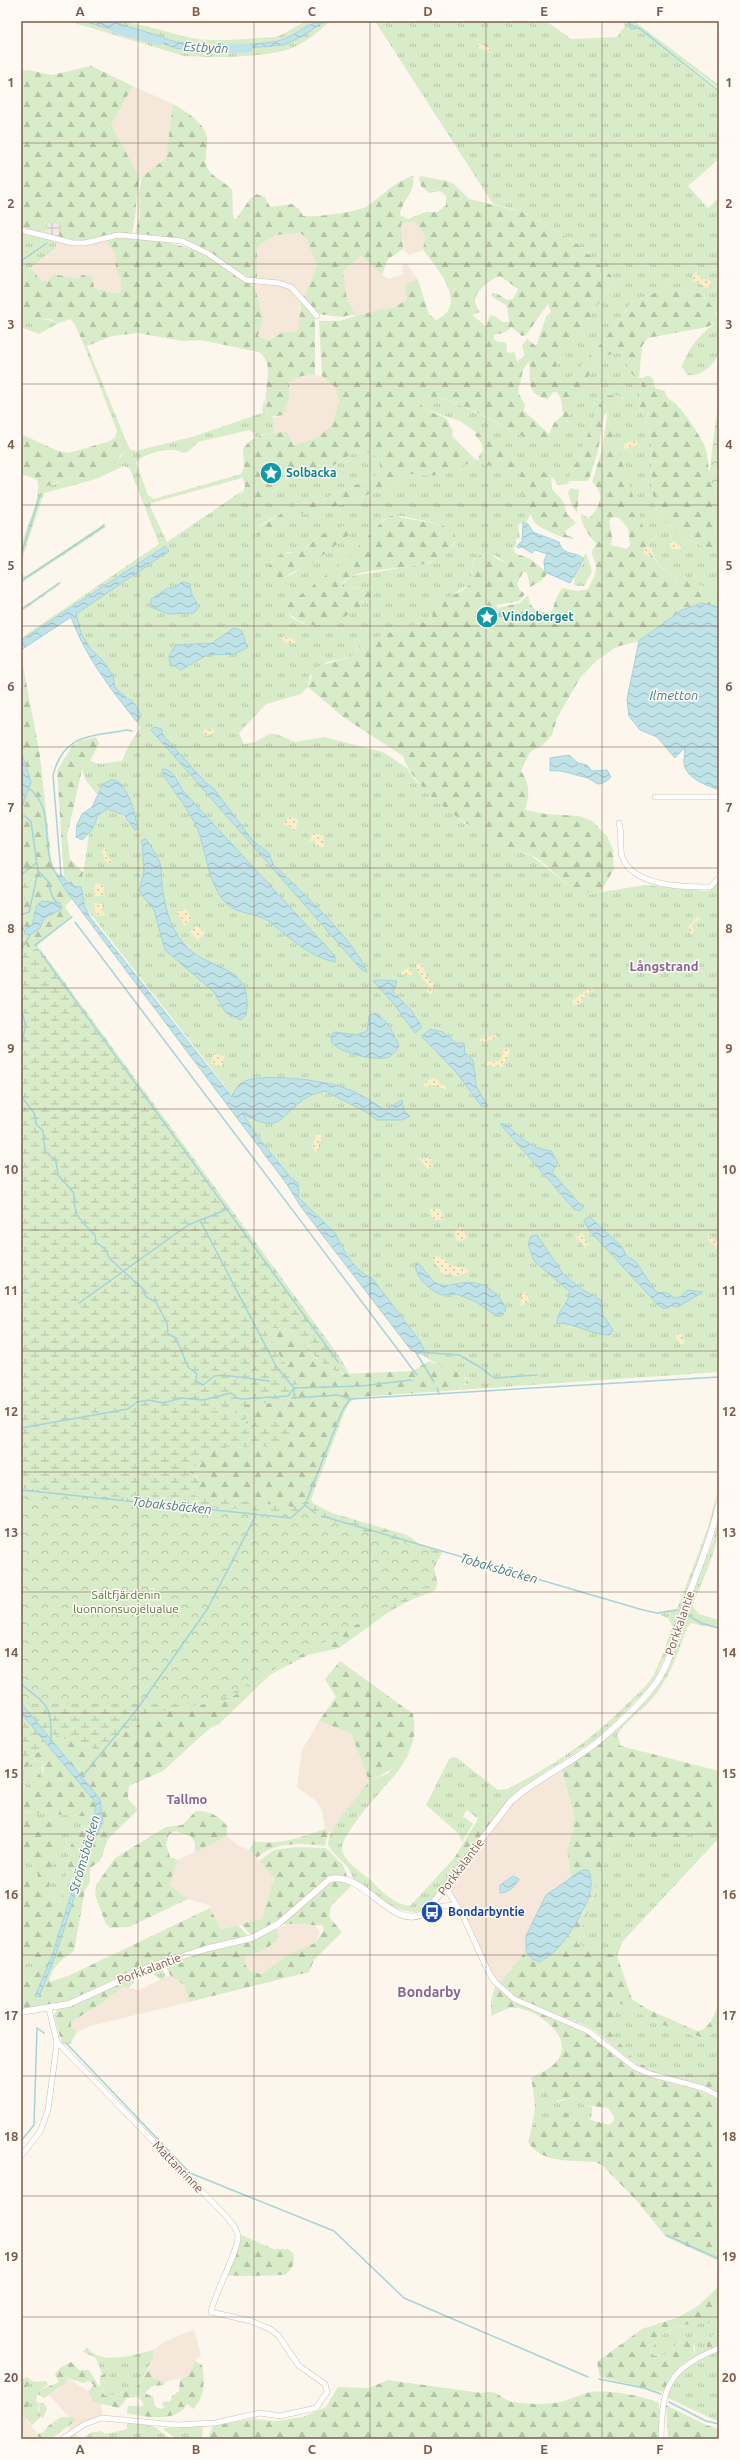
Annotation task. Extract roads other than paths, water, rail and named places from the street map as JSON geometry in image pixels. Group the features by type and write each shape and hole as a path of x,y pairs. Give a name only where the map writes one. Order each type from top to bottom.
{"street":[{"path":"21,230 73,243 85,243 118,235 182,242 208,253 246,280 279,283 292,288 317,316"},
{"path":"655,797 719,797"},
{"path":"619,823 622,832 622,858 628,868 642,877 654,881 692,887 710,887 719,878"},
{"name":"Porkkalantie","path":"21,2012 49,2009 87,1997 154,1965 209,1948 246,1940 264,1933 293,1912 330,1879 349,1879 402,1915 416,1917 432,1906 511,1801 522,1791 581,1755 601,1738 658,1679 669,1658 685,1606 703,1561 719,1504"},
{"path":"446,1888 492,1977 514,1999 588,2031 634,2067 650,2074 703,2088 719,2096"},
{"path":"432,1906 456,1905"},
{"path":"21,2156 36,2138 45,2121 57,2042 49,2009"},
{"name":"Mattanrinne","path":"57,2042 226,2215 237,2231 237,2246 215,2295 211,2312 251,2321 270,2329 278,2336 295,2362 319,2379 327,2388 326,2397 316,2408 280,2416 260,2413 215,2423 169,2425 110,2417 85,2424 62,2439"},
{"path":"661,2439 662,2404 668,2387 689,2362 719,2348"}],"water":[{"path":"83,21 110,21 184,43 200,45 235,45 278,41 307,26 325,21 301,37 284,45 202,52 175,48 137,34 121,32"},
{"path":"627,21 629,21 630,25 640,28 719,91 638,28 631,29"},
{"path":"523,522 528,524 533,532 559,542 563,550 581,556 584,559 570,583 545,572 544,561 547,554 535,550 532,553 522,547 518,548 517,546 522,541"},
{"path":"165,546 169,551 76,614 81,633 90,648 104,662 113,676 115,688 135,704 141,716 137,722 108,685 91,659 71,617 21,650 21,640"},
{"path":"182,582 190,584 191,591 198,608 194,613 168,614 151,607 151,599 168,588 174,588"},
{"name":"Ilmetton","path":"702,603 719,607 719,790 698,781 689,774 684,764 684,748 675,758 657,737 640,730 629,716 627,699 639,641 682,610"},
{"path":"234,628 242,631 247,648 234,654 207,655 181,670 170,663 169,656 176,645 212,643"},
{"path":"154,727 162,729 162,734 205,782 214,789 253,841 269,853 273,864 339,931 361,959 367,972 361,969 151,730"},
{"path":"21,751 31,782 21,810"},
{"path":"569,755 578,763 587,765 592,771 607,770 611,777 599,784 588,778 567,772 550,771 550,758"},
{"path":"162,769 166,769 174,775 183,791 335,956 335,962 326,960 308,951 265,919 231,908 227,904 220,896 211,877 197,828 163,774"},
{"path":"111,780 117,781 122,785 130,799 138,829 135,830 124,815 107,809 97,816 92,830 82,840 76,837 77,825 82,814 92,807 103,784"},
{"path":"146,839 160,863 163,892 168,916 179,938 194,953 227,970 237,977 243,986 247,998 246,1015 241,1020 226,1013 214,992 165,950 154,910 139,891 144,872 142,840"},
{"path":"61,874 70,884 81,887 85,907 90,917 232,1097 238,1086 245,1081 266,1078 295,1078 323,1082 345,1088 361,1095 385,1110 402,1100 404,1111 410,1116 402,1120 377,1120 366,1112 325,1091 307,1097 297,1104 284,1117 272,1123 265,1123 243,1114 257,1136 291,1178 298,1183 299,1198 336,1234 350,1260 366,1276 372,1278 419,1340 424,1349 420,1354 411,1350 301,1207 286,1183 67,892 57,876"},
{"path":"42,901 60,903 62,909 44,918 40,928 30,935 25,934 24,930 32,925 37,906"},
{"path":"373,981 397,981 393,992 411,1010 422,1027 415,1033 393,1003"},
{"path":"375,1013 380,1016 390,1027 395,1036 399,1046 392,1055 385,1058 365,1057 349,1053 336,1047 332,1043 331,1036 334,1032 357,1035 367,1031 369,1016"},
{"path":"430,1029 443,1032 456,1043 464,1043 465,1053 473,1060 476,1086 487,1105 482,1107 457,1073 422,1037"},
{"path":"500,1124 506,1124 521,1138 532,1145 551,1151 558,1163 552,1172 583,1208 580,1211 574,1209"},
{"path":"590,1217 622,1247 626,1255 636,1262 656,1292 667,1293 675,1298 680,1297 688,1290 703,1292 679,1306 671,1306 665,1309 658,1305 589,1230 584,1221 586,1218"},
{"path":"537,1235 564,1275 583,1290 601,1300 603,1315 613,1330 610,1335 597,1334 571,1325 557,1323 559,1314 568,1300 570,1292 534,1261 528,1244 531,1236"},
{"path":"415,1263 419,1264 430,1278 441,1285 476,1283 483,1285 499,1297 506,1309 502,1316 490,1312 472,1300 454,1294 443,1295 437,1293 428,1287 420,1278 417,1273"},
{"path":"21,1703 100,1799 103,1822 91,1845 55,1957 39,1997 35,1996 52,1956 93,1823 96,1803 21,1713"},
{"path":"582,1870 588,1870 591,1878 591,1889 583,1911 570,1933 554,1953 540,1962 532,1959 526,1951 526,1936 546,1895"},
{"path":"513,1876 519,1879 516,1884 511,1889 500,1893 500,1885"}],"waterway":[{"name":"Estbyån","path":"115,29 159,41"},
{"name":"Estbyån","path":"217,49 248,48"},
{"path":"21,261 47,243"},
{"path":"21,555 40,495"},
{"path":"21,581 104,526"},
{"path":"21,610 59,583"},
{"path":"61,875 53,775 58,761 64,751 81,739 127,730 132,731"},
{"path":"27,787 37,796 42,807 45,818 49,854 52,866 58,876"},
{"path":"21,816 25,816 31,822 38,871 48,881 52,896 57,903"},
{"path":"21,875 36,863"},
{"path":"21,915 29,912 38,872"},
{"path":"37,947 35,945 72,917"},
{"path":"75,922 417,1375"},
{"path":"21,925 24,930"},
{"path":"21,950 30,935"},
{"path":"40,952 338,1362"},
{"path":"21,1010 26,1025 21,1046"},
{"path":"21,1096 34,1113 36,1124 43,1131 45,1151 56,1161 58,1175 74,1193 74,1201 78,1217 95,1235 96,1242 105,1249 110,1259 143,1289 146,1297 156,1302 167,1323 168,1334 176,1338 188,1367 197,1374 196,1381 203,1385 214,1376 223,1375 269,1381"},
{"path":"79,1303 188,1225 228,1209"},
{"path":"200,1220 276,1366 294,1388 294,1398 338,1395 350,1399"},
{"path":"415,1351 434,1382"},
{"path":"419,1352 459,1355 480,1367 494,1378 537,1375"},
{"path":"305,1505 342,1411 350,1399 719,1377"},
{"path":"21,1428 128,1409 137,1402 149,1400 163,1403 181,1398 203,1400 231,1393 237,1398 242,1399 288,1396 294,1388 362,1386 411,1380"},
{"path":"437,1388 439,1394"},
{"name":"Tobaksbäcken","path":"21,1490 291,1518 305,1505 315,1513"},
{"path":"81,1778 135,1712 208,1608 256,1515"},
{"name":"Tobaksbäcken","path":"322,1516 643,1610 657,1613 677,1610"},
{"name":"Tobaksbäcken","path":"688,1615 701,1623 719,1628"},
{"path":"21,1684 43,1702 46,1707 51,1720 51,1742"},
{"name":"Strömsbäcken","path":"37,2028 44,2033"},
{"name":"Strömsbäcken","path":"21,2141 34,2125 37,2028"},
{"path":"66,2043 190,2173 334,2231 404,2298 588,2377"},
{"path":"666,2235 719,2259"},
{"path":"599,2379 644,2388 661,2394"},
{"path":"669,2402 706,2421 719,2424"}],"place":[{"name":"Solbacka","path":"271,473"},
{"name":"Vindoberget","path":"487,617"},
{"name":"Bondarbyntie","path":"432,1912"}],"district":[{"name":"Långstrand","path":"664,966"},
{"name":"Tallmo","path":"187,1799"},
{"name":"Bondarby","path":"429,1992"}],"park label":[{"name":"Saltfjärdenin luonnonsuojelualue","path":"126,1602"}]}
